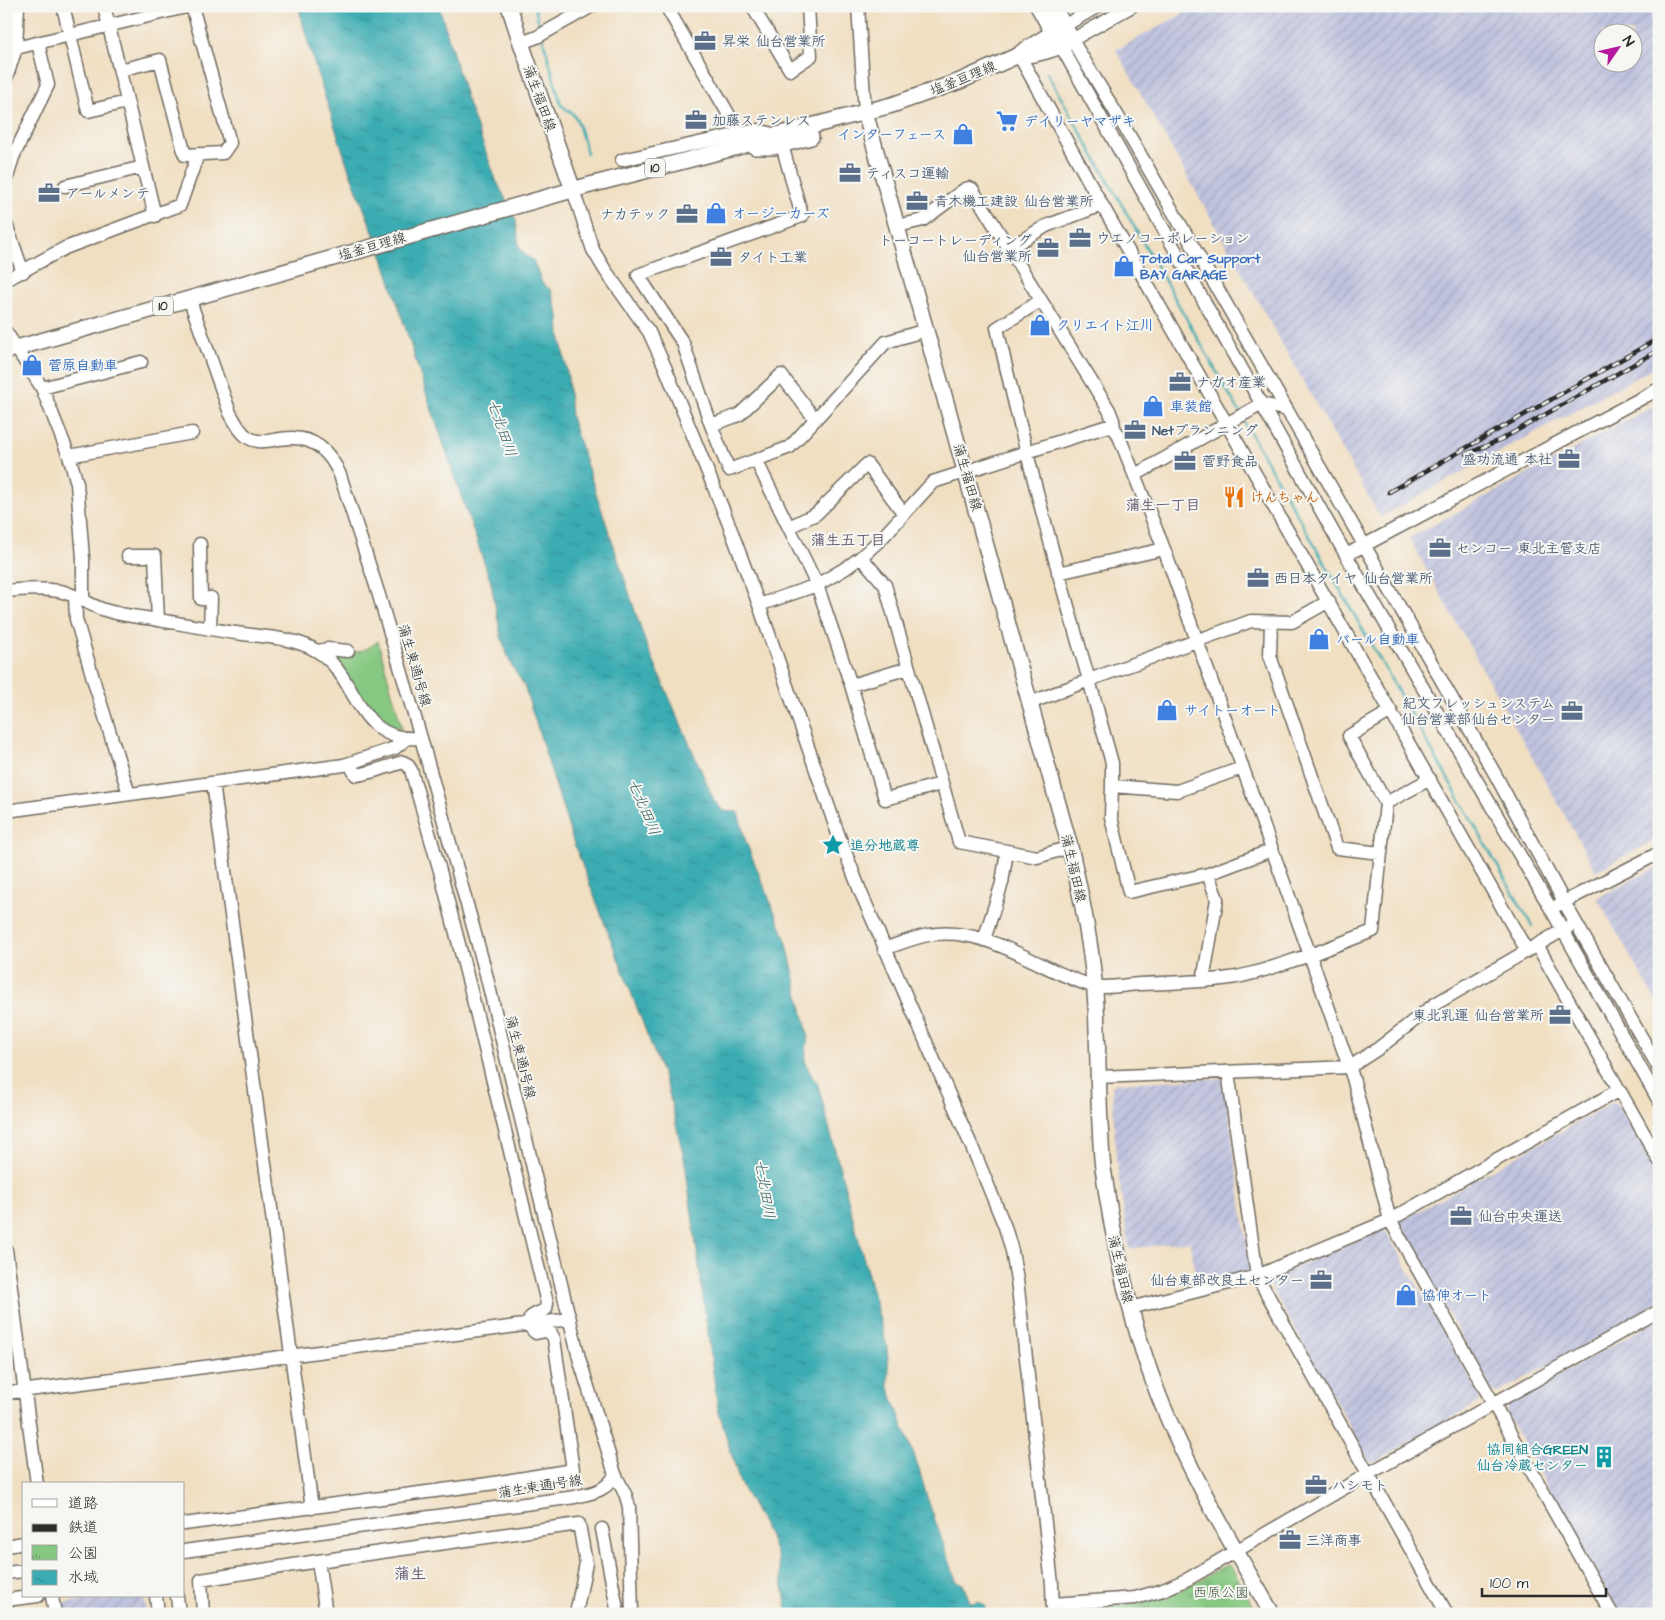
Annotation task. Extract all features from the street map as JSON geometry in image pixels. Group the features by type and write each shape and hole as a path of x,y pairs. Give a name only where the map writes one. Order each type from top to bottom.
{"main road":[{"name":"蒲生福田線","path":"509,6 568,191"},
{"path":"1038,6 1058,29 1066,43"},
{"path":"1053,6 1058,29"},
{"name":"10","path":"1040,46 1058,29"},
{"name":"塩釜亘理線","path":"779,140 892,105 960,81 1040,46 1066,43"},
{"name":"蒲生福田線","path":"865,112 1070,847 1084,909 1095,986 1102,1165 1113,1237 1130,1308 1160,1398 1175,1434 1204,1494 1272,1614"},
{"name":"塩釜亘理線","path":"11,349 739,141 780,140 796,137 803,139 849,126 865,112"}],"street":[{"path":"6,79 18,6"},
{"path":"63,6 88,111 127,102"},
{"path":"104,6 155,216"},
{"path":"11,47 38,43 191,6 230,143 223,152 185,155 160,60 120,70"},
{"path":"521,44 592,6"},
{"path":"622,160 739,141 666,6"},
{"path":"752,6 790,70 811,56 808,6"},
{"path":"858,6 865,112"},
{"path":"1058,29 1098,6"},
{"path":"1066,43 1132,6"},
{"path":"6,181 10,156 48,85 38,43"},
{"path":"1066,43 1346,555 1551,909 1659,1101"},
{"path":"1066,43 1130,136 1423,648 1564,902 1659,1068"},
{"path":"1023,54 1102,205 1230,421 1430,779 1619,1090 1659,1160"},
{"path":"779,140 802,216 638,275 683,342 711,425 729,470 790,447 886,342 926,330"},
{"path":"6,280 65,248 155,216 180,205 198,154"},
{"path":"65,186 143,167"},
{"path":"898,226 924,220 965,189 970,188 1109,410 1114,428 1164,549 1350,1067 1390,1220 1612,1614"},
{"path":"568,191 593,250 604,270 637,313 654,341 728,522 759,605 837,830 884,949 996,1203 1012,1251 1032,1399 1053,1609 1149,1594 1188,1579 1368,1474 1659,1311"},
{"path":"1009,248 1046,226 1102,205"},
{"path":"6,224 23,272"},
{"name":"蒲生東通1号線","path":"185,1551 575,1497 602,1489 613,1480 615,1474 579,1358 485,970 378,592 340,475 333,460 322,448 307,440 291,438 260,442 246,436 236,425 189,298"},
{"path":"1040,301 997,328 1026,451 1058,573 1112,763 1111,817 1129,892 1208,874 1272,850"},
{"path":"6,332 11,349 42,388 69,456 77,483 83,558 76,619 128,794"},
{"path":"42,388 141,362"},
{"path":"711,425 739,415 781,375 815,419"},
{"path":"1346,555 1659,389"},
{"path":"1135,475 1262,404 1287,410"},
{"path":"759,605 817,585 846,568 862,556 933,482 1105,426 1114,428"},
{"path":"69,456 192,433"},
{"path":"756,460 817,585 851,685 885,799 941,784"},
{"path":"789,527 816,514 868,464 904,514"},
{"path":"200,544 201,599 211,598 210,629"},
{"path":"1058,573 1164,549"},
{"path":"128,556 155,556 158,620"},
{"path":"862,556 885,585 959,842 1037,857 1070,847"},
{"path":"6,591 36,588 62,591 108,611 306,645 318,651 340,674 366,716 379,728 406,739 420,738"},
{"path":"1030,703 1251,621 1292,622 1329,601"},
{"path":"1271,622 1270,656 1337,848 1381,854"},
{"path":"1406,658 1423,648"},
{"path":"318,651 328,649 348,651"},
{"path":"851,685 909,668"},
{"path":"884,949 929,935 957,935 984,940 1095,986 1231,978 1262,970 1372,931 1386,803 1348,736 1391,711"},
{"path":"6,810 344,766 395,748 406,739"},
{"path":"185,1524 488,1484 574,1470 554,1339 551,1333 545,1331 536,1333 529,1324 530,1318 534,1314 541,1313 546,1309 547,1303 470,987 411,770 404,762 362,775 356,775 351,763"},
{"path":"1112,786 1177,791 1242,768"},
{"path":"1386,803 1430,779"},
{"path":"213,783 312,1508"},
{"path":"984,940 1002,884 1007,851"},
{"path":"1551,909 1659,853"},
{"path":"1203,981 1217,899 1208,874"},
{"path":"1098,1077 1350,1067 1379,1048 1435,1004 1576,923"},
{"path":"1228,1072 1257,1276 1447,1614"},
{"path":"1130,1308 1257,1276 1390,1220 1619,1090"},
{"path":"6,1250 37,1482"},
{"path":"6,1393 570,1319"},
{"path":"615,1474 626,1496 629,1507 632,1614"},
{"path":"203,1614 201,1580 318,1561 579,1524 586,1563 576,1614"},
{"path":"602,1529 618,1614"},
{"path":"6,1546 22,1543"},
{"path":"318,1561 326,1614"},
{"path":"6,1573 22,1571"},
{"path":"6,1600 22,1598"},
{"path":"52,1598 54,1614"},
{"path":"156,1598 158,1614"},
{"path":"177,1598 180,1614"}],"shaded area":[{"path":"1197,6 1659,6 1659,365 1380,517 1116,50"},
{"path":"1659,403 1659,838 1596,871 1409,538"},
{"path":"1659,866 1659,1006 1597,898"},
{"path":"1224,1078 1250,1267 1247,1272 1197,1284 1190,1241 1129,1249 1116,1158 1112,1087 1117,1083"},
{"path":"1612,1103 1617,1104 1659,1175 1659,1303 1498,1393 1492,1391 1401,1228 1401,1221"},
{"path":"1384,1228 1481,1396 1479,1402 1375,1462 1369,1461 1269,1283 1272,1278"},
{"path":"1659,1319 1659,1614 1620,1614 1506,1413 1507,1405"},
{"path":"104,1598 143,1598 147,1614 63,1614 62,1603"}],"green space":[{"path":"378,641 402,729 380,721 367,709 331,652 361,651"},
{"name":"西原公園","path":"1226,1565 1231,1566 1258,1614 1062,1614 1066,1609 1127,1605 1163,1597 1187,1587"}],"water":[{"name":"七北田川","path":"298,6 439,6 466,97 496,180 516,220 519,247 526,256 533,260 542,283 551,290 559,315 560,334 568,378 571,417 646,644 714,800 723,811 738,812 746,842 786,940 808,1035 805,1060 810,1073 818,1085 887,1347 888,1385 918,1466 956,1580 963,1584 970,1602 978,1601 985,1605 987,1614 788,1614 778,1560 771,1540 740,1483 718,1409 685,1163 668,1089 573,841 524,685 511,665 501,637 491,583 425,390 383,258 348,167 313,60"}],"waterway":[{"path":"534,6 541,31"},
{"path":"543,39 561,105 573,114 577,120 587,153"},
{"path":"1047,73 1240,413"},
{"path":"1243,420 1532,926"}],"railway":[{"path":"1389,492 1659,338"},
{"path":"1467,454 1502,439 1659,350"}],"place":[{"name":"昇栄 仙台営業所","path":"705,41"},
{"name":"加藤ステンレス","path":"696,120"},
{"name":"デイリーヤマザキ","path":"1007,121"},
{"name":"インターフェース","path":"963,134"},
{"name":"ティスコ運輸","path":"850,173"},
{"name":"アールメンテ","path":"49,193"},
{"name":"青木機工建設 仙台営業所","path":"917,201"},
{"name":"オージーカーズ","path":"716,213"},
{"name":"ナカテック","path":"687,214"},
{"name":"ウエノコーポレーション","path":"1080,238"},
{"name":"トーコートレーディング 仙台営業所","path":"1048,248"},
{"name":"タイト工業","path":"721,257"},
{"name":"Total Car Support BAY GARAGE","path":"1124,266"},
{"name":"クリエイト江川","path":"1040,325"},
{"name":"菅原自動車","path":"32,365"},
{"name":"ナガオ産業","path":"1180,382"},
{"name":"車装館","path":"1153,406"},
{"name":"Netプランニング","path":"1135,430"},
{"name":"盛功流通 本社","path":"1569,459"},
{"name":"菅野食品","path":"1185,461"},
{"name":"けんちゃん","path":"1234,497"},
{"name":"センコー 東北主管支店","path":"1440,548"},
{"name":"西日本タイヤ 仙台営業所","path":"1258,578"},
{"name":"パール自動車","path":"1319,639"},
{"name":"サイトーオート","path":"1167,710"},
{"name":"紀文フレッシュシステム 仙台営業部仙台センター","path":"1572,711"},
{"name":"追分地蔵尊","path":"833,845"},
{"name":"東北乳運 仙台営業所","path":"1560,1015"},
{"name":"仙台中央運送","path":"1461,1216"},
{"name":"仙台東部改良土センター","path":"1321,1280"},
{"name":"協伸オート","path":"1406,1295"},
{"name":"協同組合GREEN 仙台冷蔵センター","path":"1604,1457"},
{"name":"ハシモト","path":"1316,1485"},
{"name":"三洋商事","path":"1290,1540"}],"district":[{"name":"蒲生一丁目","path":"1163,505"},
{"name":"蒲生五丁目","path":"848,540"},
{"name":"蒲生","path":"410,1573"}]}
